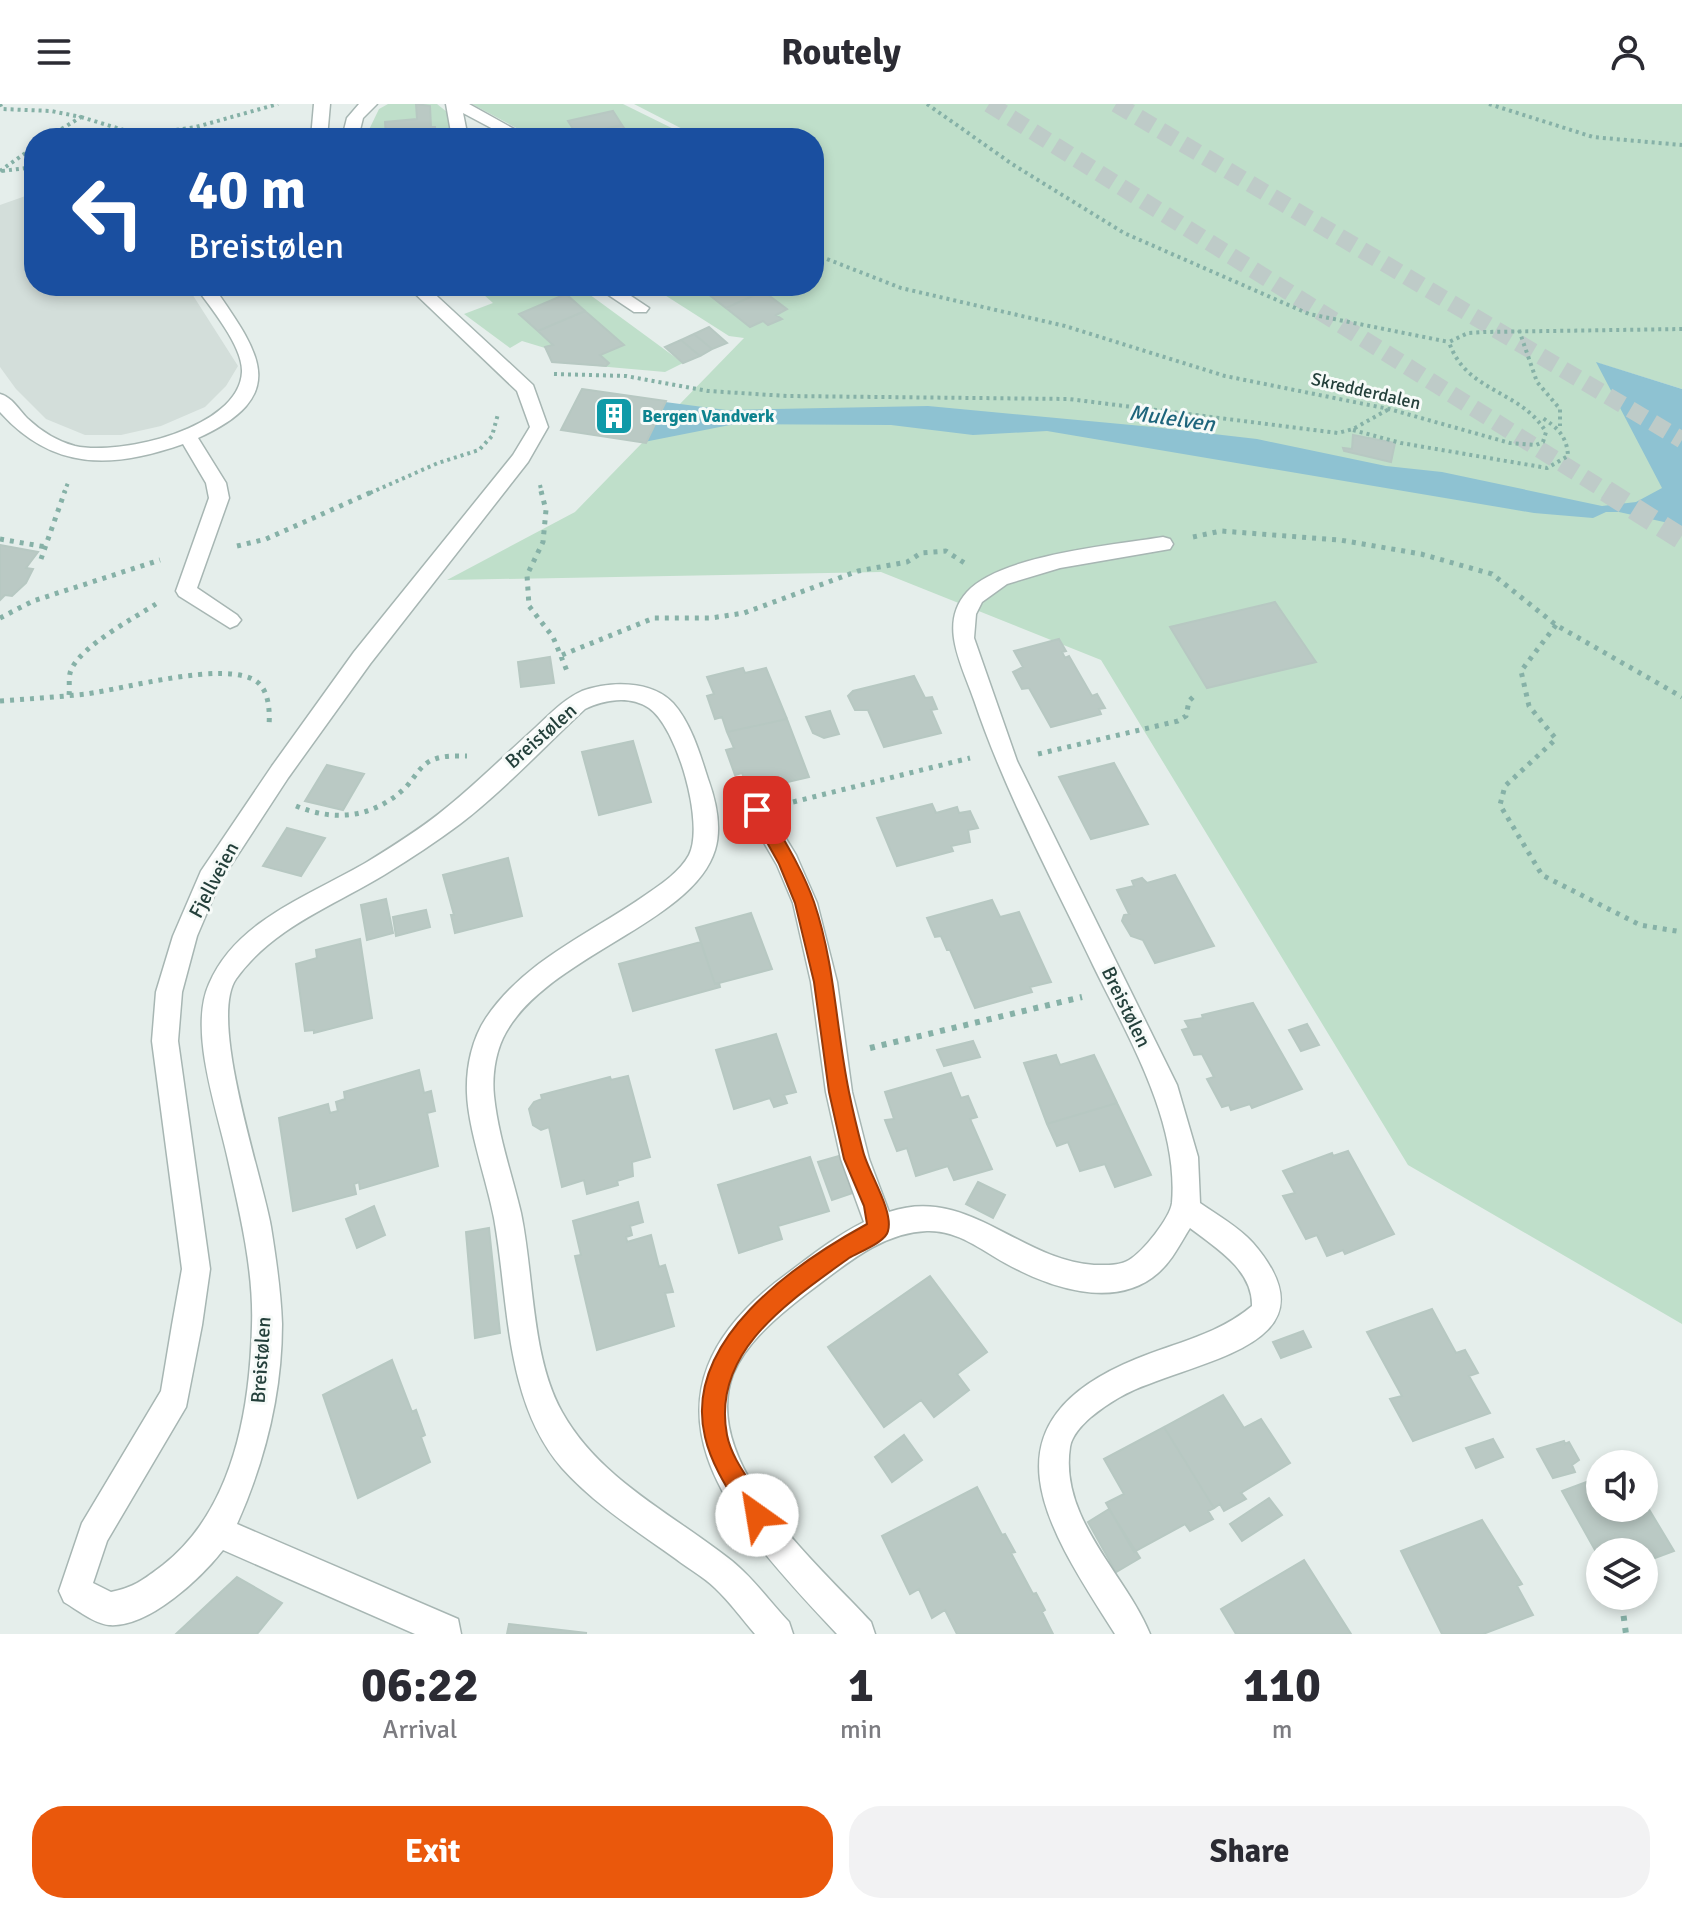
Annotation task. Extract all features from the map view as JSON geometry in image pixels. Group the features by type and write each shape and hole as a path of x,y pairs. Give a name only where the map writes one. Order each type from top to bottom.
{"street":[{"path":"320,128 322,104"},
{"path":"352,128 361,109 369,104"},
{"path":"455,104 459,128"},
{"path":"455,104 502,128"},
{"path":"0,400 33,435 51,445 79,453 124,454 187,436 236,404 249,384 251,372 246,353 210,296"},
{"name":"Fjellveien","path":"75,1591 93,1534 175,1396 187,1325 196,1269 165,1041 169,992 185,936 210,878 280,772 362,658 521,458 539,427 526,389 427,296"},
{"path":"620,296 640,308"},
{"path":"187,436 220,493 215,522 186,591 230,620"},
{"name":"Breistølen","path":"1163,544 1059,561 1000,579 975,597 965,614 963,638 1004,756 1164,1085 1184,1157 1186,1209"},
{"name":"Breistølen","path":"75,1591 109,1609 141,1602 196,1559 217,1531 242,1477 256,1428 267,1324 257,1227 215,1041 217,993 227,972 259,939 295,912 376,868 453,816 577,703 596,693 622,689 659,701 681,737 698,781 706,827 702,853 681,882 642,912 532,984 504,1011 488,1034 478,1076 480,1095 508,1219 530,1365 546,1414 572,1456 620,1500 726,1576 777,1634"},
{"path":"757,810 788,862 805,903 824,982 839,1092 855,1159 874,1206 879,1229"},
{"path":"859,1634 805,1578 771,1536 726,1463 716,1436 714,1398 718,1374 743,1332 784,1293 853,1243 893,1221 932,1218 971,1227 1040,1266 1082,1279 1119,1278 1150,1265 1186,1209 1242,1251 1267,1288 1266,1313 1237,1336 1109,1386 1071,1415 1055,1444 1054,1480 1074,1533 1134,1634"},
{"path":"217,1531 446,1631"}],"path":[{"path":"189,128 278,104"},
{"path":"927,104 1012,164 1124,233 1309,314 1449,342 1468,333 1519,330 1682,329"},
{"path":"1489,104 1593,137 1682,145"},
{"path":"1,108 31,111 57,109 117,128"},
{"path":"63,128 81,117"},
{"path":"0,171 24,154"},
{"path":"0,171 24,168"},
{"name":"Skredderdalen","path":"824,258 901,288 1065,326 1225,376 1389,409 1510,443 1536,445 1543,442 1546,432 1542,421 1532,411"},
{"path":"1353,429 1401,443 1547,468 1568,456 1568,444 1560,427 1560,409 1537,382 1519,330"},
{"path":"1449,342 1451,354 1460,368 1560,427"},
{"path":"0,618 33,601 159,560 266,539 438,463 479,450 492,436 499,413 486,375 503,367 626,376 708,391 787,396 1069,399 1338,433 1353,429 1389,409"},
{"path":"41,559 79,453"},
{"path":"521,458 541,487 546,510 543,542 527,575 529,606 553,637 562,655 577,703"},
{"path":"1163,544 1221,531 1340,540 1408,551 1492,574 1556,625 1682,697"},
{"path":"0,539 46,547"},
{"path":"562,655 654,618 711,618 744,613 858,571 907,562 921,553 946,551 956,560 1000,579"},
{"path":"69,695 71,671 79,659 110,634 182,588 191,577"},
{"path":"1556,625 1521,671 1529,706 1556,739 1505,786 1500,805 1542,875 1640,925 1682,932"},
{"path":"0,701 69,695 205,675 240,674 256,681 266,694 270,719 267,752 280,772 284,795 297,807 315,815 348,818 385,804 430,761 447,756 475,755"},
{"path":"757,810 1178,721 1186,716 1189,701 1196,694"},
{"path":"858,1051 1089,995"},
{"path":"1623,1610 1626,1634"}],"shaded area":[{"path":"24,197 24,296 193,296 238,366 226,386 205,407 161,426 121,435 85,435 46,419 16,389 0,367 0,205"}],"green space":[{"path":"388,104 437,104 447,112 451,128 370,128 379,109"},
{"path":"472,104 623,104 672,128 516,128"},
{"path":"634,104 1682,104 1682,389 1598,363 1682,525 1682,1324 1408,1165 1101,660 881,572 447,580 575,512 744,338 729,336 666,296 824,296 824,128 681,128"},
{"path":"485,296 592,296 683,363 665,372 552,362 545,348 522,341 510,348 464,314 493,303"}],"water":[{"path":"1596,362 1682,389 1682,526 1619,512 1606,512 1593,518 1534,513 1047,431 973,435 891,425 735,424 644,442 665,402 726,410 928,406 1257,439 1386,466 1442,472 1602,506 1636,502 1662,488"}],"building":[{"path":"416,104 430,106 431,127 435,128 385,128 385,122 417,119"},
{"path":"613,111 622,125 572,128 568,121"},
{"path":"561,296 568,296 585,311 538,331 519,314"},
{"path":"711,296 753,296 726,308"},
{"path":"752,296 770,296 787,309 776,315 782,319 768,325 763,321 750,327 726,308"},
{"path":"585,311 624,345 600,355 609,363 606,366 552,362 545,347 553,345 538,331"},
{"path":"709,327 727,343 712,349 694,334"},
{"path":"694,334 712,349 700,356 681,340"},
{"path":"681,340 700,356 683,363 665,347"},
{"name":"Bergen Vandverk","path":"582,389 666,401 646,443 561,430"},
{"path":"1353,435 1395,443 1391,462 1344,451 1343,448 1352,449"},
{"path":"0,545 38,552 26,568 33,569 26,583 12,596 5,595 0,600"},
{"path":"1275,602 1316,662 1207,688 1170,627"},
{"path":"1059,639 1066,651 1062,652 1065,658 1069,656 1092,696 1097,694 1105,708 1099,709 1101,714 1051,727 1029,688 1022,689 1013,672 1023,667 1014,651"},
{"path":"550,657 554,683 521,687 518,662"},
{"path":"743,668 745,673 766,668 787,719 727,732 722,717 715,719 707,696 714,694 707,677"},
{"path":"914,676 925,698 932,697 937,709 931,710 941,733 884,747 868,710 855,710 848,696 853,691"},
{"path":"830,711 839,734 824,738 813,733 806,717"},
{"path":"787,719 809,777 749,791 742,773 735,775 726,750 734,748 727,732"},
{"path":"633,741 651,802 599,815 582,752"},
{"path":"1114,763 1148,824 1091,839 1059,777"},
{"path":"327,765 364,774 343,810 305,801"},
{"path":"932,804 936,813 957,807 959,813 970,811 978,828 968,830 970,842 951,846 953,851 897,866 877,818"},
{"path":"287,828 325,838 301,876 263,866"},
{"path":"508,858 522,916 455,933 451,915 454,915 443,875"},
{"path":"1175,875 1214,946 1155,963 1143,940 1131,936 1122,921 1124,915 1129,914 1117,890 1134,886 1132,881 1142,878 1147,883"},
{"path":"386,899 393,933 367,940 361,905"},
{"path":"992,900 1000,917 1019,912 1051,982 1030,987 1032,992 975,1008 950,950 947,950 941,936 935,937 927,918"},
{"path":"426,910 430,927 396,936 393,917"},
{"path":"751,913 772,969 715,984 696,928"},
{"path":"360,939 372,1018 314,1033 314,1030 305,1031 296,964 317,958 316,950"},
{"path":"701,942 715,984 719,983 720,987 633,1011 619,964"},
{"path":"1253,1003 1302,1089 1252,1108 1250,1104 1231,1110 1229,1105 1222,1107 1207,1079 1214,1077 1202,1054 1194,1055 1182,1030 1189,1028 1185,1021"},
{"path":"1307,1024 1319,1045 1301,1051 1289,1030"},
{"path":"776,1034 796,1092 784,1095 787,1103 774,1107 770,1098 734,1109 716,1050"},
{"path":"973,1041 980,1057 944,1066 937,1050"},
{"path":"1056,1055 1060,1065 1094,1055 1117,1103 1047,1124 1024,1063"},
{"path":"419,1070 424,1093 431,1091 435,1111 427,1113 438,1166 360,1189 359,1182 354,1184 356,1194 293,1211 279,1118 328,1104 330,1113 338,1111 336,1102 345,1099 344,1092"},
{"path":"951,1073 961,1098 968,1096 977,1117 970,1119 992,1169 954,1180 948,1166 916,1176 907,1148 897,1151 885,1120 894,1119 885,1092"},
{"path":"628,1076 650,1157 632,1162 633,1176 617,1181 618,1185 587,1194 584,1180 562,1187 549,1127 541,1130 533,1125 529,1109 534,1102 542,1099 541,1095 610,1077 611,1080"},
{"path":"1117,1103 1151,1175 1115,1187 1105,1164 1080,1171 1068,1142 1057,1146 1047,1124"},
{"path":"1348,1151 1394,1234 1345,1254 1343,1250 1327,1256 1317,1235 1306,1239 1283,1196 1295,1193 1283,1171 1332,1153 1333,1156"},
{"path":"839,1156 853,1193 832,1200 818,1162"},
{"path":"810,1157 829,1211 778,1226 782,1239 739,1253 718,1185"},
{"path":"978,1182 1005,1195 993,1218 966,1204"},
{"path":"638,1202 643,1222 630,1226 632,1235 626,1237 627,1242 651,1235 659,1267 665,1265 673,1292 665,1293 674,1326 597,1350 575,1256 581,1255 573,1221"},
{"path":"374,1206 385,1235 357,1248 346,1219"},
{"path":"489,1228 500,1333 475,1338 466,1232"},
{"path":"930,1276 987,1352 957,1374 969,1390 934,1417 921,1400 884,1427 828,1347"},
{"path":"1432,1309 1456,1353 1465,1350 1478,1373 1469,1376 1490,1413 1413,1441 1390,1399 1402,1396 1367,1332"},
{"path":"1303,1331 1311,1347 1281,1358 1273,1342"},
{"path":"392,1360 412,1412 416,1410 430,1462 358,1498 323,1395"},
{"path":"1223,1395 1244,1428 1261,1419 1290,1463 1241,1493 1246,1499 1224,1511 1220,1504 1214,1508 1164,1427"},
{"path":"1164,1427 1214,1508 1208,1511 1213,1519 1190,1531 1185,1524 1134,1552 1106,1503 1124,1494 1104,1459"},
{"path":"904,1435 922,1460 892,1482 875,1457"},
{"path":"1493,1439 1503,1457 1476,1468 1466,1448"},
{"path":"1564,1441 1565,1444 1569,1442 1579,1460 1572,1465 1575,1472 1553,1478 1537,1449"},
{"path":"1586,1482 1586,1522 1657,1522 1674,1551 1658,1557 1658,1538 1588,1538 1562,1491"},
{"path":"977,1487 1002,1535 1005,1534 1015,1552 1011,1553 1033,1594 1036,1593 1045,1610 1042,1612 1053,1634 957,1634 945,1610 932,1618 919,1589 910,1594 882,1536"},
{"path":"1269,1498 1282,1515 1242,1541 1230,1524"},
{"path":"1109,1509 1140,1558 1116,1572 1088,1522"},
{"path":"1482,1520 1522,1584 1517,1586 1533,1615 1483,1634 1442,1634 1401,1551"},
{"path":"1304,1560 1351,1634 1236,1634 1221,1609"},
{"path":"237,1577 282,1603 257,1634 176,1634"},
{"path":"509,1624 587,1633 507,1634"}],"tunnel":[{"path":"989,104 1609,493"},
{"path":"1116,104 1682,440"},
{"path":"1606,491 1682,539"}],"place":[{"name":"Bergen Vandverk","path":"614,416"}],"route":[{"path":"757,810 788,862 805,903 824,982 839,1092 855,1159 874,1206 879,1229 853,1243 784,1293 743,1332 718,1374 714,1398 716,1436 726,1463 757,1515"}],"water label":[{"name":"Mulelven","path":"1172,418"}]}
